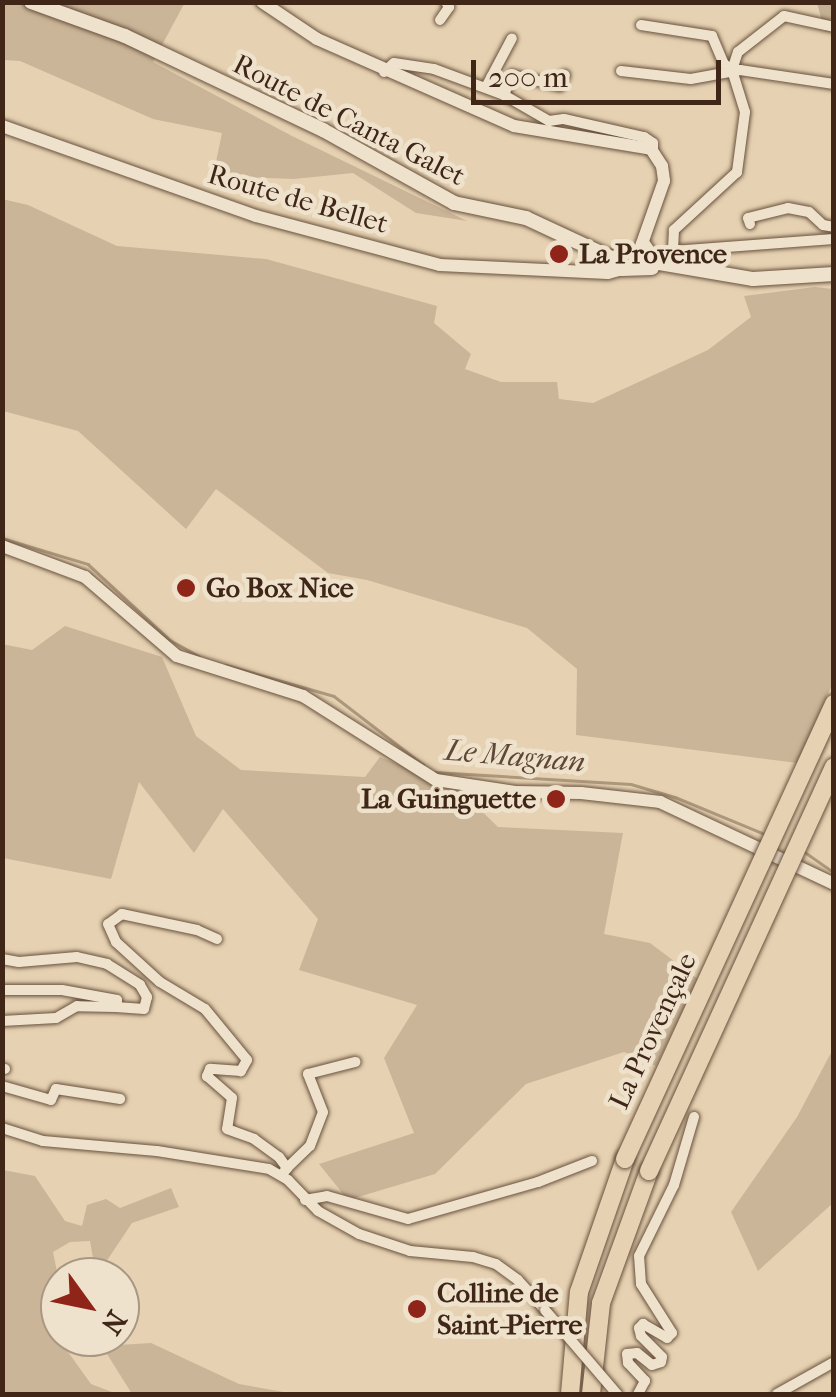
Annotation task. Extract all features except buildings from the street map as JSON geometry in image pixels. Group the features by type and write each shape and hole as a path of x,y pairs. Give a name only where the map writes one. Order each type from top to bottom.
{"highway":[{"name":"La Provençale","path":"570,1394 579,1292 624,1159 834,704"},
{"name":"La Provençale","path":"591,1394 600,1303 649,1171 834,766"}],"main road":[{"name":"Route de Canta Galet","path":"31,2 125,36 323,130 454,203 526,218 628,258"},
{"path":"628,258 667,260 766,280 834,274"},
{"path":"628,258 667,260"}],"street":[{"path":"262,2 296,27 384,72 514,126 642,144 653,151"},
{"path":"440,20 449,7 446,2"},
{"path":"834,27 784,16 738,52 732,70 745,112 737,172 705,197 669,236 667,260 834,239"},
{"path":"641,24 707,33 724,64 732,70"},
{"path":"486,87 512,38"},
{"path":"384,72 399,63 434,69 504,94 549,121 564,119 644,137 653,144 664,181 649,221 628,258"},
{"path":"621,71 691,78 732,70 834,84"},
{"path":"504,94 512,76 560,86 565,74"},
{"name":"Route de Bellet","path":"2,126 256,216 440,265 520,265 588,272 628,258"},
{"path":"750,224 748,218 788,208 808,212 823,225 834,227"},
{"path":"2,546 85,577 170,652 303,696 436,780 515,792 622,796 660,802 834,884"},
{"path":"216,940 198,930 122,914 108,924 116,942 160,982 206,1008 247,1060 240,1071 210,1069 207,1076 232,1098 227,1129 262,1145 306,1200 333,1221 394,1248 488,1261 518,1280 618,1394"},
{"path":"2,956 18,962 77,956 106,964 140,985 148,997 144,1009 77,1006 56,1018 2,1022"},
{"path":"2,990 90,993 117,1000 116,1007"},
{"path":"284,1172 310,1146 322,1112 308,1074 355,1062"},
{"path":"2,1086 51,1100 56,1089 120,1099"},
{"path":"638,1394 645,1381 628,1363 626,1354 637,1353 652,1365 661,1362 662,1357 638,1328 643,1324 668,1338 672,1334 642,1284 639,1256 674,1185 694,1117"},
{"path":"2,1128 43,1141 157,1151 284,1172"},
{"path":"306,1200 327,1196 408,1219 538,1182 592,1160"},
{"path":"777,1394 834,1362"}],"shaded area":[{"path":"2,3 184,4 153,62 292,136 467,221 416,213 353,173 294,179 213,176 222,133 153,119 20,61 3,60"},
{"path":"2,199 28,205 117,246 266,259 437,306 434,323 471,354 465,369 501,382 557,382 559,399 593,403 708,350 751,317 744,296 815,287 833,289 833,683 797,763 576,735 577,669 527,628 367,580 328,573 216,489 186,529 78,431 3,411"},
{"path":"65,626 162,657 196,736 241,770 365,777 380,757 459,789 498,827 623,833 604,934 650,943 698,979 656,1066 624,1052 526,1084 435,1174 348,1200 319,1164 414,1133 384,1058 417,1005 299,970 318,919 223,809 194,853 139,782 111,879 3,858 2,644 32,650"},
{"path":"833,1049 833,1203 758,1271 731,1212 797,1117"},
{"path":"3,1170 35,1176 65,1221 82,1226 87,1205 106,1199 120,1208 171,1188 179,1207 132,1223 109,1257 93,1257 90,1241 70,1242 53,1252 54,1257 40,1257 40,1357 72,1357 91,1384 117,1394 3,1394"},
{"path":"151,1343 239,1384 295,1394 132,1394 109,1357 140,1357 140,1344"}],"waterway":[{"name":"Le Magnan","path":"2,538 88,564 170,640 199,656"},
{"name":"Le Magnan","path":"226,665 334,696 424,765"},
{"name":"Le Magnan","path":"435,772 631,784 675,797 767,835"},
{"name":"Le Magnan","path":"802,850 834,872"}],"tunnel":[{"path":"826,2 834,30"}],"place":[{"name":"La Provence","path":"559,254"},
{"name":"Go Box Nice","path":"186,588"},
{"name":"La Guinguette","path":"556,799"},
{"name":"Colline de Saint-Pierre","path":"417,1309"}]}
